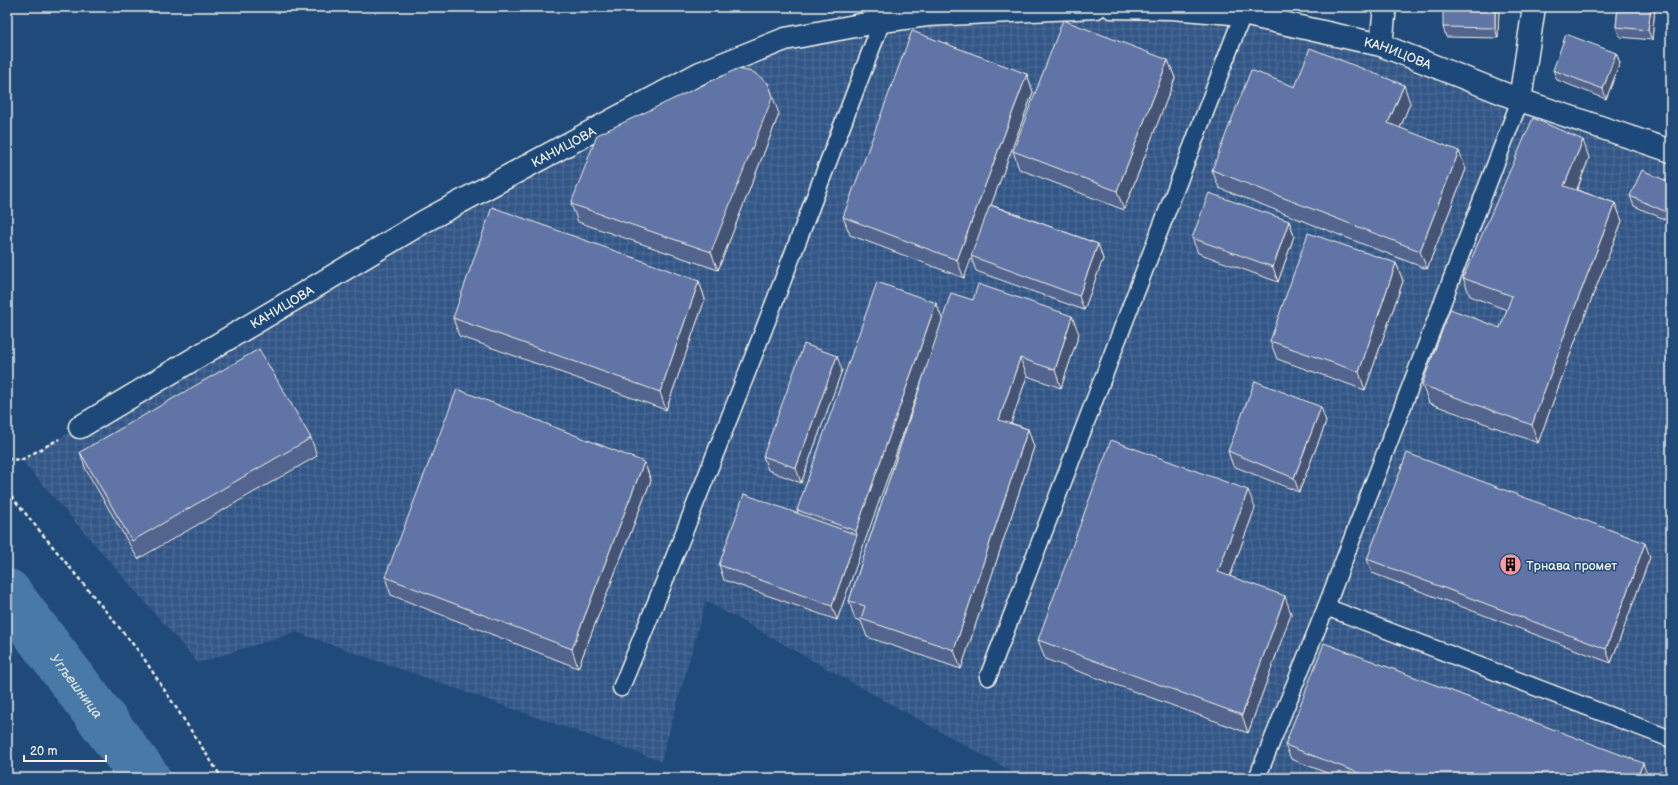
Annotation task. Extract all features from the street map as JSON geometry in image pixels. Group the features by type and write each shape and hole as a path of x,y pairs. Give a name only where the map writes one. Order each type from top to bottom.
{"street":[{"name":"КАНИЦОВА","path":"80,427 425,221 700,73 785,39 927,11 1096,7"},
{"name":"КАНИЦОВА","path":"1112,7 1172,7 1243,14 1381,45 1520,100 1671,151"},
{"path":"1381,45 1385,7"},
{"path":"1520,100 1534,7"}],"lane":[{"path":"988,677 1243,14"},
{"path":"621,688 680,546 752,365 882,21"},
{"path":"1257,778 1326,607 1520,100"},
{"path":"1326,607 1671,739"}],"path":[{"path":"7,460 20,460 80,427"},
{"path":"7,491 141,654 222,778"}],"shaded area":[{"path":"1171,8 1381,45 1671,151 1671,778 1024,778 706,601 661,761 296,632 198,663 21,460 700,73 882,21"}],"building":[{"path":"1443,7 1495,7 1495,28 1443,27"},
{"path":"1618,7 1651,7 1648,30 1616,27"},
{"path":"1063,20 1168,60 1117,191 1013,151"},
{"path":"912,31 1027,74 957,260 843,217"},
{"path":"1566,34 1616,53 1603,89 1553,70"},
{"path":"1310,48 1404,85 1388,123 1459,151 1420,251 1212,170 1251,70 1295,87"},
{"path":"737,69 753,72 768,83 773,96 711,252 571,204 597,135"},
{"path":"1533,118 1583,140 1564,186 1615,203 1571,317 1532,425 1422,385 1450,309 1500,328 1512,296 1463,278"},
{"path":"1642,170 1671,183 1671,214 1630,196"},
{"path":"1209,193 1289,221 1273,267 1192,238"},
{"path":"990,205 1098,244 1079,296 971,256"},
{"path":"492,207 699,281 660,392 453,318"},
{"path":"1308,233 1396,263 1359,372 1270,341"},
{"path":"877,282 936,303 856,531 797,510"},
{"path":"978,284 1072,316 1055,370 1020,358 999,420 1028,429 954,650 861,619 865,606 849,601 951,293 973,300"},
{"path":"804,344 837,356 796,468 763,456"},
{"path":"259,349 311,438 132,541 80,452"},
{"path":"1255,381 1321,407 1294,478 1228,451"},
{"path":"457,389 644,462 572,649 385,577"},
{"path":"1111,440 1248,490 1218,572 1285,596 1242,715 1038,640"},
{"name":"Трнава промет","path":"1407,453 1645,543 1606,649 1367,559"},
{"path":"744,494 857,535 832,606 719,565"},
{"path":"1324,643 1643,763 1637,778 1372,778 1285,745"},
{"path":"1661,771 1671,775 1671,778 1659,778"}],"waterway":[{"name":"Угљешница","path":"7,593 146,778"}],"place":[{"name":"Трнава промет","path":"1511,565"}]}
